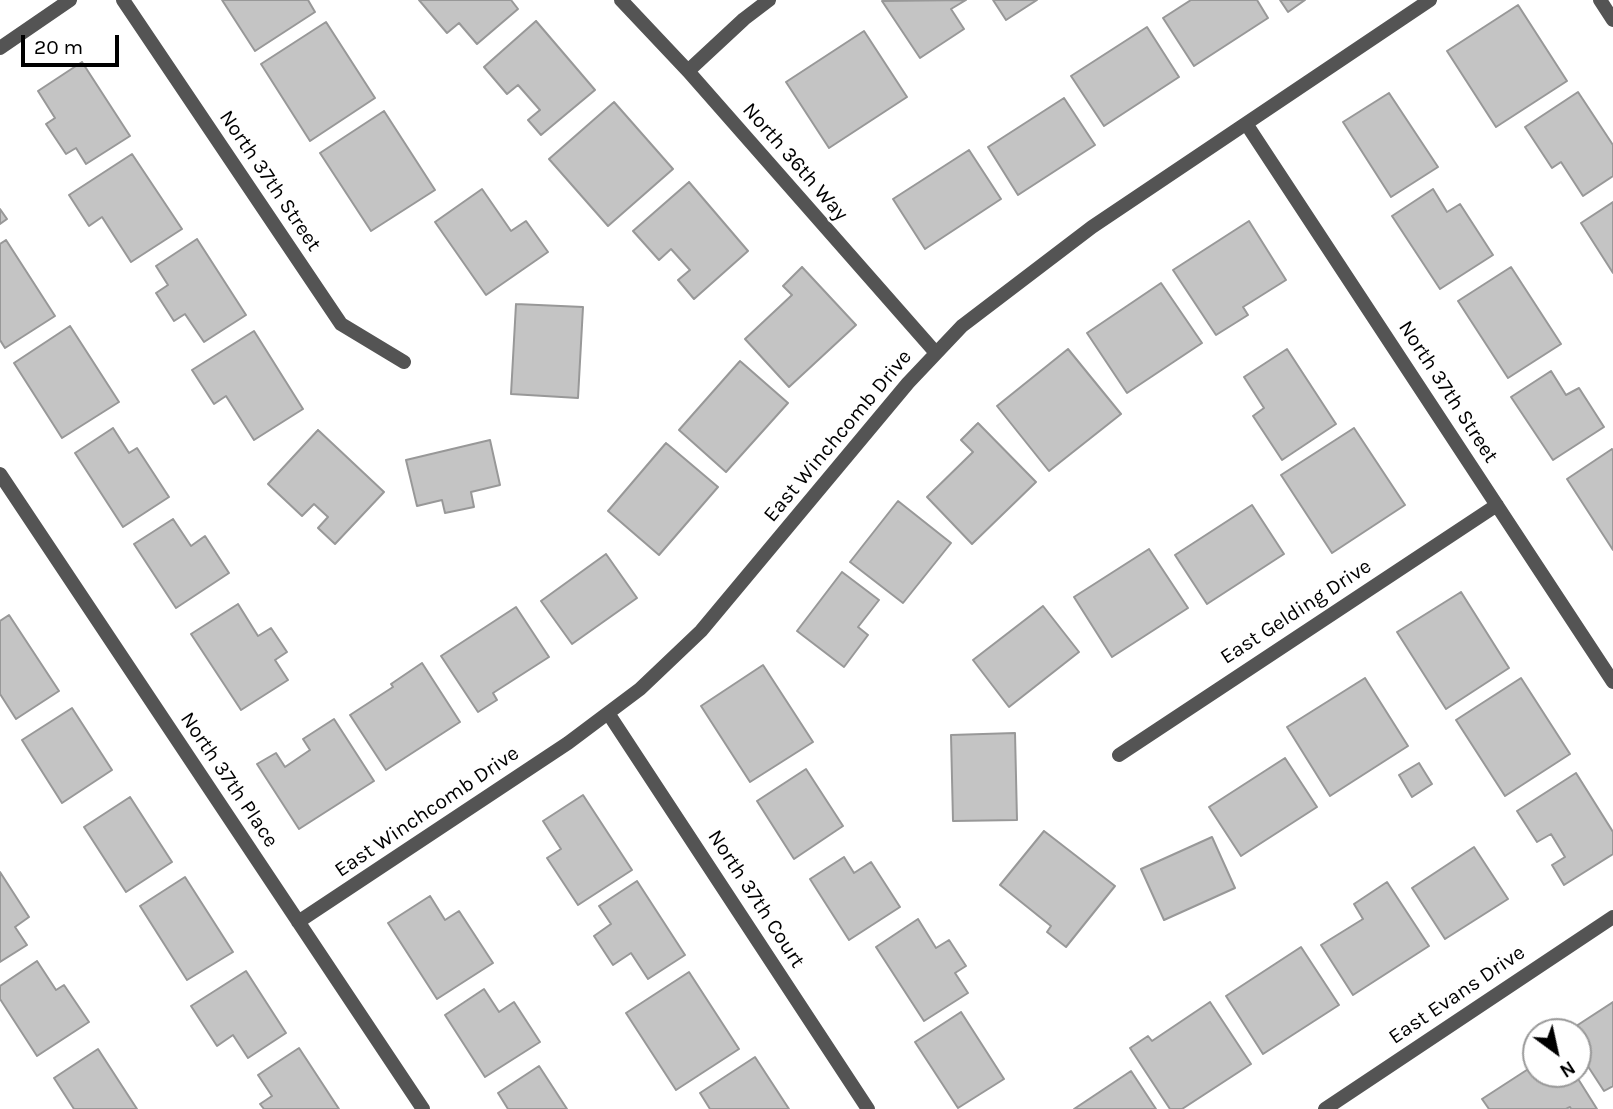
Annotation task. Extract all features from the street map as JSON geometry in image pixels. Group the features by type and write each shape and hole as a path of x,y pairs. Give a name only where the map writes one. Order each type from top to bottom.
{"street":[{"path":"0,47 70,0"},
{"name":"North 37th Street","path":"123,0 341,324 404,362"},
{"name":"North 36th Way","path":"621,0 688,71 936,354"},
{"path":"688,71 744,19 769,0"},
{"name":"East Winchcomb Drive","path":"298,922 569,743 640,689 701,631 908,383 961,326 1092,227 1430,0"},
{"path":"1600,0 1613,20"},
{"name":"North 37th Street","path":"1247,125 1613,682"},
{"name":"North 37th Place","path":"0,474 423,1109"},
{"name":"East Gelding Drive","path":"1119,755 1497,505"},
{"name":"North 37th Court","path":"608,713 868,1109"},
{"name":"East Evans Drive","path":"1325,1109 1613,917"}],"building":[{"path":"222,0 308,0 315,12 255,51"},
{"path":"419,0 511,0 518,9 477,44 459,23 447,33"},
{"path":"966,0 951,9 964,29 920,58 882,1"},
{"path":"993,0 1037,0 1006,20"},
{"path":"1191,0 1257,0 1268,18 1194,66 1163,18"},
{"path":"1280,0 1305,0 1288,12"},
{"path":"1518,5 1567,81 1496,127 1447,51"},
{"path":"536,21 595,90 541,135 528,120 540,110 518,85 507,94 484,67"},
{"path":"326,22 375,98 310,141 261,64"},
{"path":"1147,27 1179,77 1104,126 1071,76"},
{"path":"864,31 907,97 829,148 786,82"},
{"path":"82,62 130,136 86,164 76,148 66,154 46,124 55,118 38,91"},
{"path":"1578,92 1613,145 1613,176 1583,196 1561,162 1552,168 1525,127"},
{"path":"1389,93 1438,167 1391,197 1343,122"},
{"path":"1064,98 1095,145 1018,195 988,147"},
{"path":"614,102 673,169 608,226 549,159"},
{"path":"384,111 435,190 371,231 320,153"},
{"path":"969,150 1001,199 925,249 893,199"},
{"path":"132,154 182,229 131,262 102,217 89,226 69,195"},
{"path":"689,182 748,251 694,299 678,280 690,270 671,249 659,260 633,231"},
{"path":"482,189 511,231 526,221 548,252 486,295 435,222"},
{"path":"1433,189 1447,212 1460,204 1493,255 1440,289 1392,216"},
{"path":"1613,202 1613,273 1581,223"},
{"path":"0,209 7,219 0,224"},
{"path":"1249,221 1286,280 1243,307 1248,315 1216,335 1173,270"},
{"path":"197,239 246,315 204,342 185,314 174,321 156,293 168,285 156,266"},
{"path":"6,240 55,316 5,348 0,340 0,244"},
{"path":"802,267 856,325 789,387 745,339 792,295 783,286"},
{"path":"1511,267 1561,344 1508,378 1458,301"},
{"path":"1161,283 1202,343 1127,393 1087,333"},
{"path":"516,304 583,307 578,398 511,394"},
{"path":"70,326 119,402 62,438 14,363"},
{"path":"254,331 303,409 254,440 226,396 214,404 192,370"},
{"path":"1068,349 1121,414 1049,471 997,406"},
{"path":"1287,349 1336,424 1282,460 1253,416 1264,408 1244,377"},
{"path":"740,361 788,403 726,472 679,430"},
{"path":"1551,371 1566,395 1579,388 1604,427 1553,460 1511,397"},
{"path":"978,423 1036,482 972,544 927,497 973,452 961,440"},
{"path":"113,428 129,453 137,448 169,497 123,527 75,453"},
{"path":"1354,428 1405,505 1332,553 1281,475"},
{"path":"318,430 384,492 335,544 318,528 328,517 314,504 302,516 268,484"},
{"path":"490,440 500,485 471,492 474,507 445,513 442,500 417,506 406,460"},
{"path":"666,443 718,487 659,555 608,511"},
{"path":"1612,449 1613,451 1613,550 1567,479"},
{"path":"898,501 951,543 903,603 850,562"},
{"path":"1252,505 1284,554 1207,604 1175,555"},
{"path":"173,519 191,546 205,536 229,573 176,608 134,544"},
{"path":"1149,549 1188,608 1112,657 1074,597"},
{"path":"606,554 637,598 572,644 541,601"},
{"path":"842,572 879,600 858,627 868,635 844,667 797,631"},
{"path":"1461,592 1509,668 1446,709 1397,632"},
{"path":"238,604 258,636 271,628 287,652 275,660 288,680 241,710 191,634"},
{"path":"1043,606 1079,652 1009,707 973,660"},
{"path":"516,607 549,657 493,693 497,700 478,712 441,656"},
{"path":"9,615 59,691 16,719 0,694 0,621"},
{"path":"422,663 460,722 386,770 350,715 393,687 391,684"},
{"path":"763,665 813,742 750,782 701,706"},
{"path":"1365,678 1408,746 1330,796 1287,727"},
{"path":"1521,678 1570,754 1505,796 1456,720"},
{"path":"72,708 112,770 62,803 22,740"},
{"path":"334,719 374,781 299,829 257,764 276,753 285,767 310,750 303,739"},
{"path":"1015,733 1017,820 953,821 951,735"},
{"path":"1285,758 1317,807 1241,856 1209,807"},
{"path":"1419,763 1432,784 1412,797 1399,775"},
{"path":"806,769 843,826 794,859 757,801"},
{"path":"1576,773 1613,832 1613,854 1564,885 1552,865 1565,857 1551,834 1537,842 1517,811"},
{"path":"583,795 632,870 578,905 547,858 561,849 543,821"},
{"path":"130,797 172,862 126,892 84,827"},
{"path":"1044,831 1115,886 1066,947 1047,932 1051,926 1000,885"},
{"path":"1212,837 1235,888 1164,920 1141,869"},
{"path":"1474,847 1508,899 1445,939 1412,888"},
{"path":"844,857 854,873 871,862 900,907 849,940 810,879"},
{"path":"0,872 29,917 15,927 27,945 0,962"},
{"path":"185,877 233,952 187,980 140,906"},
{"path":"637,881 685,955 648,979 631,953 613,965 594,936 611,924 599,906"},
{"path":"1387,882 1429,946 1353,995 1321,945 1363,919 1354,904"},
{"path":"430,896 445,920 459,911 493,963 437,999 388,923"},
{"path":"918,919 936,948 949,940 966,966 955,973 968,993 924,1021 876,947"},
{"path":"1301,947 1339,1005 1263,1054 1226,996"},
{"path":"37,961 56,990 64,985 89,1022 37,1056 0,999 0,986"},
{"path":"246,971 286,1033 248,1058 233,1035 217,1046 191,1006"},
{"path":"689,972 739,1049 676,1090 626,1013"},
{"path":"484,989 499,1012 514,1002 540,1042 485,1077 445,1015"},
{"path":"1210,1002 1251,1064 1182,1109 1170,1109 1130,1048 1148,1036 1152,1041"},
{"path":"1613,1002 1613,1086 1604,1091 1592,1073 1592,1018 1588,1018"},
{"path":"961,1012 1004,1079 958,1108 915,1042"},
{"path":"299,1048 339,1109 264,1109 260,1104 272,1096 258,1075"},
{"path":"98,1049 137,1109 74,1109 54,1078"},
{"path":"755,1057 789,1109 710,1109 700,1093"},
{"path":"539,1066 567,1109 508,1109 498,1093"},
{"path":"1131,1071 1156,1109 1074,1109"},
{"path":"1522,1073 1522,1088 1584,1088 1597,1109 1489,1109 1482,1099"}]}
